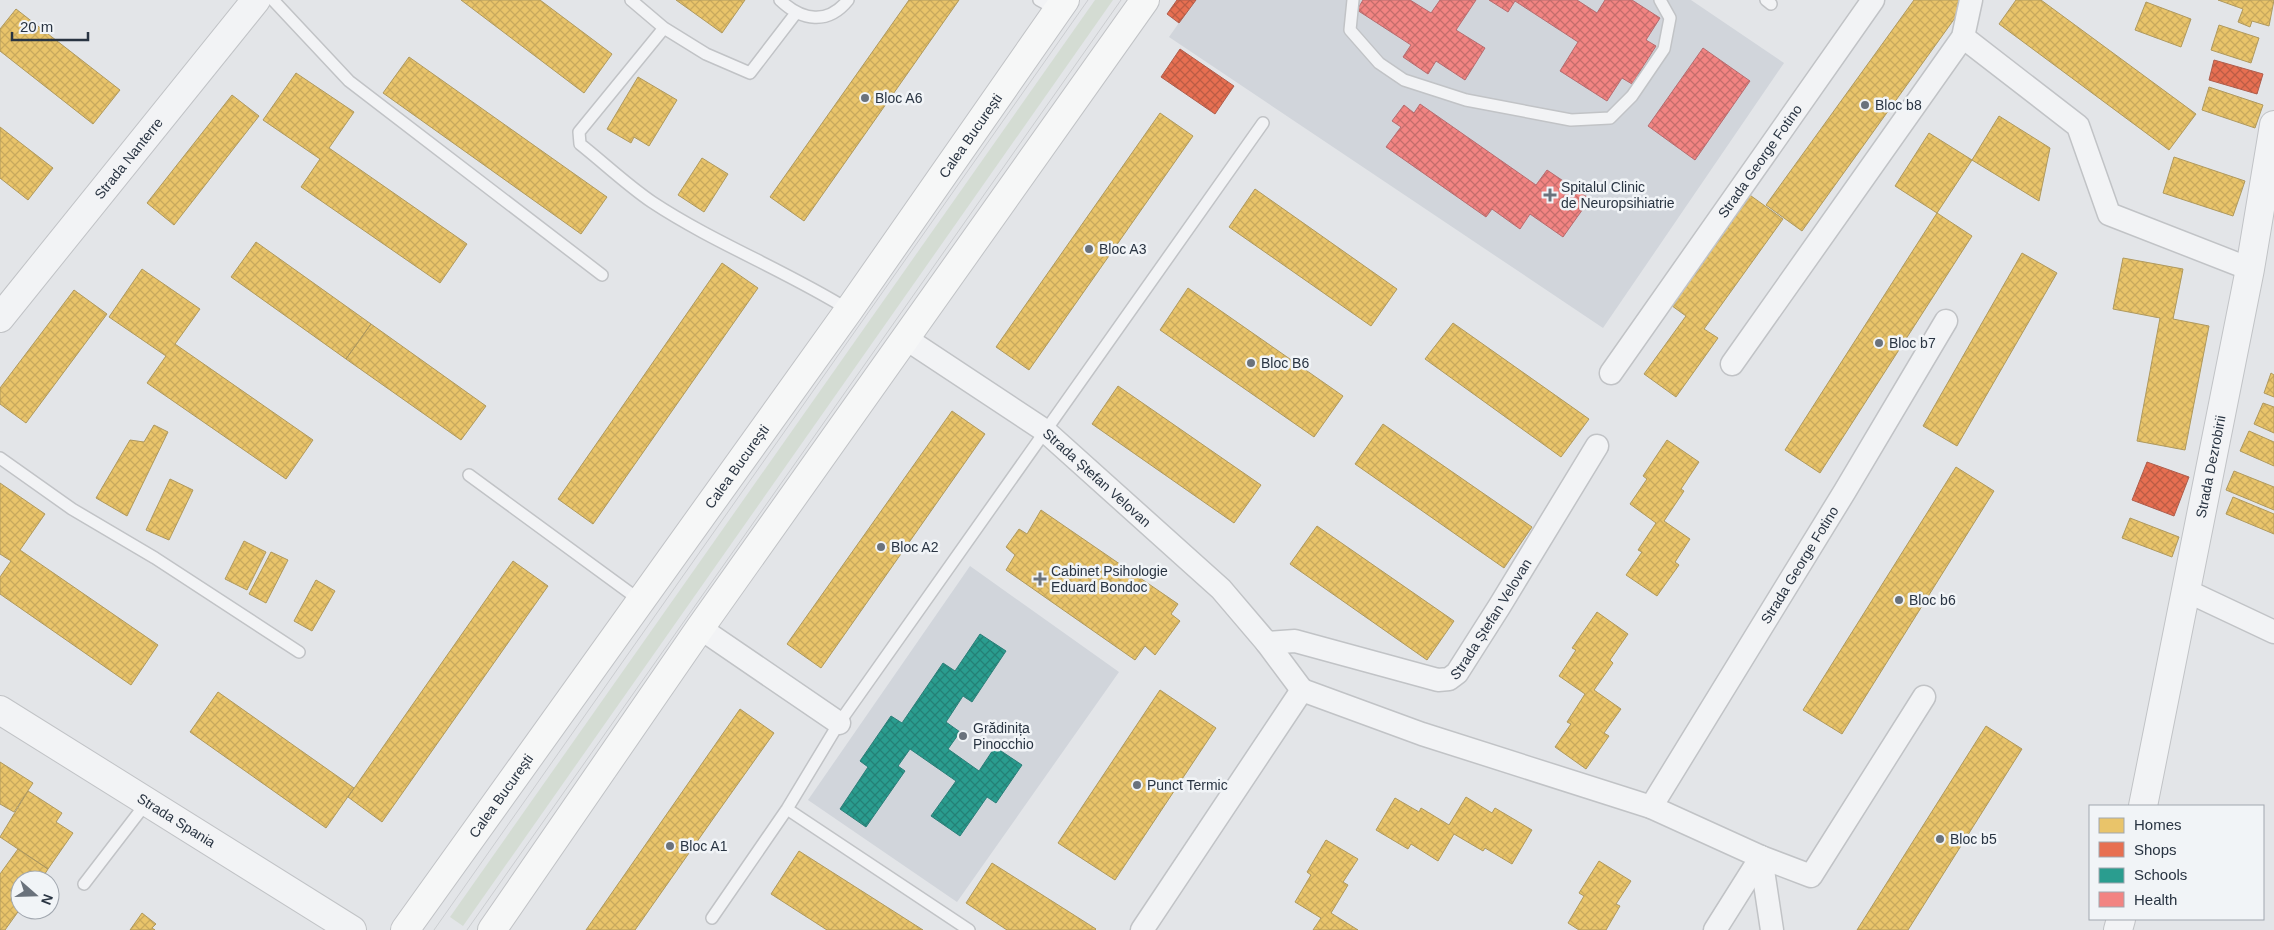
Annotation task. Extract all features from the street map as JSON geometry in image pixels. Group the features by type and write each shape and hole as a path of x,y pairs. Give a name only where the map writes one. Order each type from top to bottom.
{"main road":[{"path":"492,930 700,628 1145,0"},
{"name":"Calea București","path":"405,930 849,310 1054,4"},
{"path":"514,930 520,891"}],"street":[{"name":"Strada Nanterre","path":"0,318 256,0"},
{"name":"Strada George Fotino","path":"1611,373 1873,0"},
{"path":"1732,364 1963,37 1971,0"},
{"path":"1963,37 2078,126 2109,214 2250,269"},
{"name":"Strada Dezrobirii","path":"2143,805 2250,269 2274,125"},
{"name":"Strada George Fotino","path":"1651,806 1946,321"},
{"name":"Strada Ștefan Velovan","path":"905,338 1044,430 1221,589 1302,690"},
{"name":"Strada Ștefan Velovan","path":"1266,643 1295,641 1438,680 1450,679 1457,673 1500,608 1597,446"},
{"path":"2187,591 2274,632"},
{"path":"700,628 839,723"},
{"path":"1142,930 1302,690 1422,734 1651,806 1761,856 1811,876 1924,697"},
{"name":"Strada Spania","path":"0,710 352,930"},
{"path":"1715,930 1761,856"},
{"path":"1761,856 1772,930"}],"lane":[{"path":"273,0 349,81 602,275"},
{"path":"631,0 664,28 706,54 750,73 796,14"},
{"path":"780,0 796,14 817,19 842,8 848,0"},
{"path":"1353,0 1350,30 1379,63 1404,80 1466,100 1571,120 1610,118 1632,96 1664,49 1670,18 1660,0"},
{"path":"664,28 578,132 580,144 650,201 700,231 816,289 849,310"},
{"path":"712,918 787,809 839,723 1044,430 1263,123"},
{"path":"0,458 72,509 155,558 298,652"},
{"path":"469,475 641,600"},
{"path":"84,884 146,802"},
{"path":"787,809 969,930"}],"shaded area":[{"path":"1095,0 1113,0 463,926 450,917"},
{"name":"Spitalul Clinic de Neuropsihiatrie","path":"1195,0 1691,0 1784,63 1603,328 1169,37"},
{"name":"Grădinița Pinocchio","path":"970,566 1119,672 957,902 808,800"}],"building: Homes":[{"path":"461,0 540,0 612,54 584,93"},
{"path":"676,0 745,0 722,33"},
{"name":"Bloc A6","path":"909,0 959,0 804,221 770,197"},
{"name":"Bloc b8","path":"1914,0 1959,0 1965,4 1802,231 1766,205"},
{"path":"2016,0 2041,0 2196,114 2169,150 1999,24"},
{"path":"2218,0 2274,0 2269,26 2252,21 2250,27 2238,22 2243,9"},
{"path":"2146,2 2191,19 2181,47 2135,30"},
{"path":"16,9 120,90 93,124 0,51 0,29"},
{"path":"2219,25 2259,38 2251,63 2211,50"},
{"path":"409,57 607,197 581,234 383,93"},
{"path":"296,73 354,112 329,148 467,244 440,283 301,187 320,159 263,120"},
{"path":"638,77 677,100 649,146 634,137 631,143 607,129"},
{"path":"2209,87 2263,105 2255,128 2202,110"},
{"path":"232,95 259,116 174,225 147,203"},
{"name":"Bloc A3","path":"1160,113 1193,136 1029,370 996,347"},
{"path":"1999,116 2050,148 2039,201 1972,160"},
{"path":"0,127 53,168 28,200 0,178"},
{"path":"1929,133 1972,160 1937,213 1895,186"},
{"path":"2174,157 2245,181 2233,216 2163,193"},
{"path":"702,158 728,174 704,212 678,195"},
{"path":"1255,189 1397,289 1371,326 1229,227"},
{"path":"1747,193 1783,219 1704,329 1718,338 1676,397 1644,374 1686,316 1668,303"},
{"name":"Bloc b7","path":"1937,213 1972,236 1820,473 1785,450"},
{"path":"256,242 371,324 346,359 231,277"},
{"path":"2022,253 2057,273 1957,446 1923,426"},
{"path":"2123,258 2183,269 2173,319 2209,326 2185,450 2137,441 2160,318 2113,309"},
{"path":"722,263 758,288 593,524 558,499"},
{"path":"142,269 200,309 175,344 313,440 286,479 147,383 166,356 109,317"},
{"name":"Bloc B6","path":"1188,288 1343,396 1314,437 1160,330"},
{"path":"74,290 107,314 26,423 0,404 0,388"},
{"path":"1453,323 1589,419 1561,457 1425,359"},
{"path":"371,324 486,406 461,440 346,359"},
{"path":"2271,373 2274,375 2274,397 2264,393"},
{"path":"1118,386 1261,485 1234,523 1092,424"},
{"path":"2263,403 2274,407 2274,433 2254,424"},
{"name":"Bloc A2","path":"952,411 985,434 821,668 787,644"},
{"path":"1383,424 1532,527 1504,568 1355,464"},
{"path":"154,425 168,432 127,516 96,498 130,440 144,442"},
{"path":"2249,431 2274,442 2274,466 2240,451"},
{"path":"1667,440 1699,462 1681,489 1684,491 1664,521 1690,539 1675,562 1679,565 1657,596 1626,575 1642,552 1638,550 1656,523 1630,504 1647,479 1643,476"},
{"name":"Bloc b6","path":"1956,467 1994,491 1842,734 1803,710"},
{"path":"2234,471 2274,487 2274,510 2226,490"},
{"path":"170,479 193,490 169,540 146,530"},
{"path":"0,483 45,514 20,550 158,645 131,685 0,594 0,577 11,561 0,554"},
{"path":"2233,497 2274,514 2274,534 2226,514"},
{"path":"1041,510 1178,604 1171,614 1180,621 1155,655 1145,646 1135,660 1006,570 1015,555 1006,547 1019,529 1027,534"},
{"path":"2130,518 2179,537 2172,557 2122,538"},
{"path":"1317,526 1454,621 1427,660 1290,564"},
{"path":"244,541 266,552 247,590 225,579"},
{"path":"271,552 288,560 266,603 249,594"},
{"path":"513,561 548,586 382,822 348,797"},
{"path":"316,580 335,591 312,631 294,621"},
{"path":"1597,612 1628,634 1610,660 1613,663 1594,690 1621,709 1604,733 1609,736 1586,769 1555,747 1571,724 1567,722 1585,694 1559,676 1576,650 1572,648"},
{"name":"Punct Termic","path":"1160,690 1216,728 1115,880 1058,843"},
{"path":"218,692 354,788 326,828 190,732"},
{"name":"Bloc A1","path":"740,709 774,733 635,930 586,930"},
{"name":"Bloc b5","path":"1986,726 2022,749 1908,930 1857,930"},
{"path":"0,762 33,783 14,812 0,804"},
{"path":"28,791 62,813 56,822 73,833 48,869 0,837"},
{"path":"1466,797 1492,813 1495,808 1532,830 1512,864 1485,848 1483,851 1454,834 1438,861 1411,844 1408,849 1376,830 1395,798 1419,812 1421,808 1449,825"},
{"path":"1326,840 1358,859 1343,882 1348,885 1331,913 1358,930 1313,930 1321,918 1295,902 1311,875 1307,872"},
{"path":"18,849 48,869 10,870 10,920 12,920 5,930 0,930 0,874"},
{"path":"799,851 923,930 827,930 771,894"},
{"path":"1599,861 1631,881 1616,904 1620,906 1606,930 1579,930 1568,923 1584,896 1579,893"},
{"path":"992,863 1096,929 1007,930 966,903"},
{"path":"142,913 156,924 152,928 155,930 130,930"}],"building: Shops":[{"path":"1177,0 1196,0 1179,23 1167,14"},
{"path":"1180,49 1234,86 1215,114 1161,77"},
{"path":"2214,60 2263,74 2257,94 2209,80"},
{"path":"2147,462 2189,477 2174,516 2132,500"}],"building: Schools":[{"path":"980,634 1006,651 972,702 963,696 946,722 960,732 948,749 979,771 995,747 1022,765 996,803 987,797 960,836 931,816 956,781 910,749 898,766 905,771 866,827 840,809 868,767 860,761 891,716 902,723 943,663 955,671"}],"building: Health":[{"path":"1363,0 1410,0 1431,13 1440,0 1476,0 1456,30 1485,48 1465,80 1436,61 1428,74 1403,57 1411,45 1357,10"},
{"path":"1489,0 1577,0 1597,13 1605,0 1632,0 1660,18 1646,40 1656,46 1632,84 1622,78 1607,101 1560,71 1578,42 1515,1 1508,12"},
{"path":"1703,48 1750,81 1695,160 1648,126"},
{"path":"1420,104 1536,185 1547,170 1590,199 1563,237 1530,214 1520,229 1492,209 1486,217 1386,147 1401,127 1392,121 1404,105 1414,113"}],"tram line":[{"path":"434,930 1088,0"},
{"path":"467,930 1121,0"}],"place":[{"name":"Bloc A6","path":"865,98"},
{"name":"Bloc b8","path":"1865,105"},
{"name":"Spitalul Clinic de Neuropsihiatrie","path":"1550,195"},
{"name":"Bloc A3","path":"1089,249"},
{"name":"Bloc b7","path":"1879,343"},
{"name":"Bloc B6","path":"1251,363"},
{"name":"Bloc A2","path":"881,547"},
{"name":"Cabinet Psihologie Eduard Bondoc","path":"1040,579"},
{"name":"Bloc b6","path":"1899,600"},
{"name":"Grădinița Pinocchio","path":"963,736"},
{"name":"Punct Termic","path":"1137,785"},
{"name":"Bloc b5","path":"1940,839"},
{"name":"Bloc A1","path":"670,846"}]}
